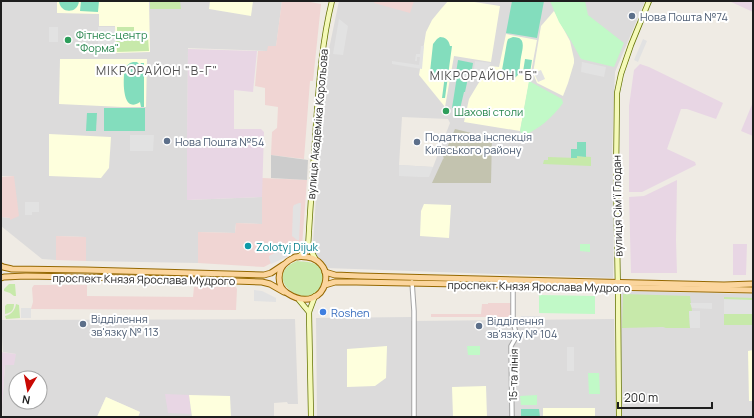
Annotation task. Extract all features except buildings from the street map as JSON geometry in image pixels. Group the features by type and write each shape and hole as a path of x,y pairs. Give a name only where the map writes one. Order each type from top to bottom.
{"main road":[{"name":"вулиця Академіка Корольова","path":"308,248 308,231 322,56 325,32 332,1"},
{"name":"вулиця Сім'ї Глодан","path":"619,417 616,179 617,93 621,74 631,45 649,1"},
{"path":"299,300 310,299 320,292 325,285 325,272 308,248 298,257 287,261 283,266 279,283 284,292 299,300 309,312"},
{"path":"298,257 316,260"},
{"name":"проспект Князя Ярослава Мудрого","path":"1,266 11,269 264,275 283,266"},
{"name":"проспект Князя Ярослава Мудрого","path":"325,272 335,275 513,279 753,290"},
{"name":"проспект Князя Ярослава Мудрого","path":"1,278 4,276 34,276 262,282 270,284 284,292"},
{"path":"513,279 513,285"},
{"name":"проспект Князя Ярослава Мудрого","path":"325,285 335,282 513,285 753,284"},
{"path":"311,417 309,312 314,296"}],"street":[{"path":"412,277 414,311 414,417"},
{"name":"15-та лінія","path":"512,417 512,346 516,339 513,320 513,285"}],"shaded area":[{"path":"1,1 282,1 276,47 267,51 188,48 187,200 262,197 262,224 236,223 235,233 198,232 198,263 86,261 86,237 56,236 56,260 42,259 1,226 1,217 10,218 14,176 1,176"},
{"path":"57,1 149,1 150,52 116,53 115,26 99,26 99,14 57,13"},
{"path":"210,1 253,1 251,16 209,9"},
{"path":"282,1 305,1 321,4 313,81 310,81 304,159 271,155 272,132 277,128 278,107 265,105 265,88 255,86 258,51 267,51 268,46 276,46"},
{"path":"339,1 645,1 615,72 612,149 614,217 613,278 326,268 316,254 313,243 323,92 329,49","holes":["402,117 448,119 450,123 433,167 399,165"]},
{"path":"375,1 414,1 410,13 374,3"},
{"path":"448,1 468,1 500,6 491,62 454,56 445,107 419,75 426,32 432,20"},
{"path":"729,1 753,1 753,12"},
{"path":"554,11 570,41 574,59 563,96 537,83 533,73 541,26"},
{"path":"339,19 348,26 343,55 333,54"},
{"path":"49,27 58,27 58,42 49,42"},
{"path":"98,27 115,27 115,44 98,44"},
{"path":"506,34 537,40 520,131 464,122 469,99 481,79 490,66 499,67"},
{"path":"643,39 647,41 638,62 634,60"},
{"path":"421,46 424,46 422,69 392,64 392,61 419,65 420,57 417,57 417,61 415,61 416,54 420,54"},
{"path":"188,49 257,51 253,92 234,90 234,129 261,129 264,132 262,197 187,200"},
{"path":"60,59 147,59 146,107 59,104"},
{"path":"475,61 491,63 481,79 473,77"},
{"path":"582,62 606,67 604,77 581,72"},
{"path":"640,64 723,103 716,119 687,109 681,109 667,149 695,162 696,165 642,192 629,192 629,106 634,70"},
{"path":"541,70 545,79 538,82 534,73"},
{"path":"753,102 753,136 741,131"},
{"path":"455,129 492,138 491,183 432,183 444,158 443,157"},
{"path":"49,134 111,137 109,168 101,178 49,176"},
{"path":"130,135 154,135 153,151 130,151"},
{"path":"271,155 308,160 307,180 271,178"},
{"path":"399,165 433,167 429,177 399,176"},
{"path":"14,176 19,216 10,220 10,218 1,217 1,177"},
{"path":"262,178 307,180 302,246 264,267 198,263 198,232 235,233 236,223 262,224"},
{"path":"677,180 677,273 631,273 629,197 644,196"},
{"path":"25,202 39,202 39,212 32,212 32,215 25,215"},
{"path":"301,203 299,240 297,240 292,236 293,207"},
{"path":"424,204 451,205 449,238 420,236 421,211"},
{"path":"56,236 86,237 86,261 56,260"},
{"path":"733,244 747,244 746,275 733,275"},
{"path":"285,248 289,256 271,264 269,256"},
{"path":"35,278 79,279 77,281 36,280"},
{"path":"91,279 152,280 150,282 92,281"},
{"path":"34,285 87,285 87,296 193,297 194,287 236,287 236,310 31,309 33,302 32,288"},
{"path":"254,290 262,291 276,298 276,302 254,301"},
{"path":"621,291 753,294 753,417 622,417"},
{"path":"724,299 753,300 753,314 724,314"},
{"path":"511,303 511,317 431,317 431,314 481,314 482,304"},
{"path":"690,303 712,303 712,309 692,308"},
{"path":"21,308 31,308 31,318 21,318"},
{"path":"689,311 700,311 700,328 690,328"},
{"path":"521,316 540,316 540,319 521,319"},
{"path":"411,317 411,321 614,319 616,417 317,417 316,318"},
{"path":"295,319 298,404 288,404 287,402 274,403 274,417 138,417 140,412 106,397 97,417 3,417 2,407 5,365 16,354 3,352 1,320"},
{"path":"387,346 386,378 375,386 347,387 347,349"},
{"path":"567,347 574,347 574,371 567,371"},
{"path":"753,350 753,401 749,401 748,351"},
{"path":"1,352 16,354 14,365 5,365 2,407"},
{"path":"486,386 487,417 453,417 452,387"},
{"path":"165,394 189,395 191,414 168,413"},
{"path":"189,395 230,396 231,417 192,417"},
{"path":"106,397 140,412 138,417 97,417"},
{"path":"543,408 595,408 595,417 543,417"}],"green space":[{"path":"59,1 79,1 76,8 69,11 62,8"},
{"path":"81,1 99,1 98,12 80,11"},
{"path":"150,1 180,1 181,9 150,9"},
{"path":"512,1 544,1 537,38 506,33"},
{"path":"550,1 585,1 588,15 624,43 614,67 581,59 559,22"},
{"path":"117,27 134,27 134,32 117,31"},
{"path":"148,37 149,51 117,52 116,38"},
{"path":"440,37 446,39 450,46 452,46 445,98 442,98 445,75 435,78 430,72 433,44"},
{"path":"513,37 520,39 523,46 519,73 515,78 509,78 505,76 502,70 508,39"},
{"path":"525,59 532,60 530,73 523,72"},
{"path":"458,60 473,63 471,75 456,73"},
{"path":"133,62 137,62 140,65 141,63 144,63 144,107 141,107 140,102 134,105 129,103 126,99 124,86 125,67"},
{"path":"457,76 468,78 460,109 452,108"},
{"path":"529,81 562,99 563,103 545,122 535,130 523,136 520,131"},
{"path":"104,108 145,108 145,131 104,131"},
{"path":"87,113 97,113 96,131 86,131"},
{"path":"577,142 586,142 586,157 577,156 577,158 571,158 571,149 577,149"},
{"path":"577,156 591,157 591,166 543,164 544,160 548,160 548,157 577,158"},
{"path":"580,244 590,244 590,252 580,251"},
{"path":"297,261 315,264 322,272 323,283 319,290 312,295 303,296 295,294 288,289 284,282 283,275 287,267"},
{"path":"9,284 15,284 16,296 4,291"},
{"path":"623,294 690,296 692,311 689,311 690,328 622,328"},
{"path":"539,295 595,296 595,314 539,313"},
{"path":"724,297 753,298 753,325 724,325"},
{"path":"7,304 14,304 14,306 12,311 5,314 5,306"},
{"path":"16,304 19,305 20,318 6,319 5,316 13,312"},
{"path":"467,346 480,346 480,355 468,355"},
{"path":"588,373 599,373 600,394 589,394"},
{"path":"537,395 537,405 521,405 520,396"},
{"path":"521,409 539,409 540,417 521,417"}],"place":[{"name":"Нова Пошта №74","path":"632,16"},
{"name":"Фітнес-центр \"Форма\"","path":"68,40"},
{"name":"Шахові столи","path":"446,111"},
{"name":"Нова Пошта №54","path":"167,141"},
{"name":"Податкова інспекція Київського району","path":"417,142"},
{"name":"Zolotyj Dijuk","path":"248,246"},
{"name":"Roshen","path":"323,312"},
{"name":"Відділення зв'язку № 113","path":"83,324"},
{"name":"Відділення зв'язку № 104","path":"479,326"}],"district":[{"name":"МІКРОРАЙОН \"В-Г\"","path":"157,70"},
{"name":"МІКРОРАЙОН \"Б\"","path":"484,75"}]}
